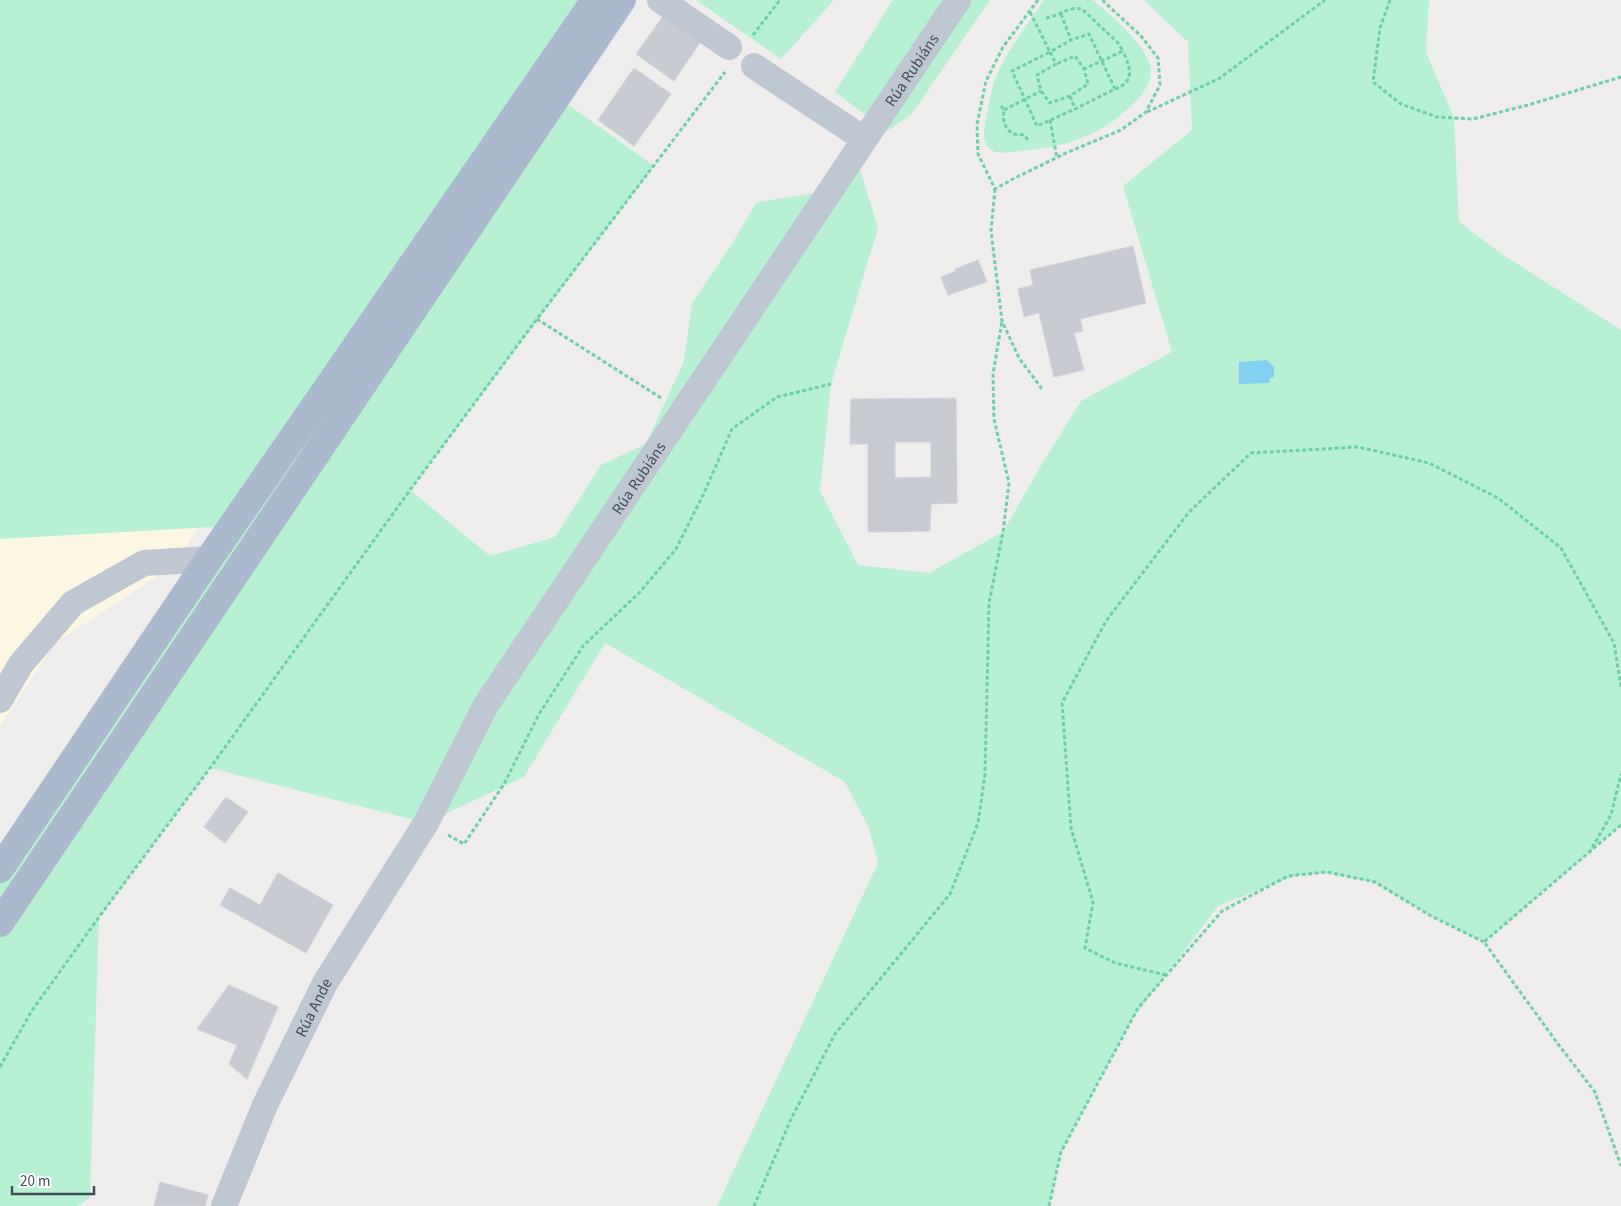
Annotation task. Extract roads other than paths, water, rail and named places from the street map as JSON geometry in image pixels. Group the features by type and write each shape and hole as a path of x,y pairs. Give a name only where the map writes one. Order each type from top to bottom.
{"main road":[{"path":"0,867 209,559 596,0"},
{"path":"0,923 622,0"}],"street":[{"path":"660,0 735,53"},
{"name":"Rúa Rubiáns","path":"426,823 486,705 958,0"},
{"path":"754,66 864,140"},
{"path":"0,700 21,664 73,603 144,563 209,559"},
{"name":"Rúa Ande","path":"224,1206 265,1105 325,983 426,823"}],"water":[{"path":"1267,360 1274,367 1274,377 1270,378 1269,383 1239,384 1239,362"}]}
